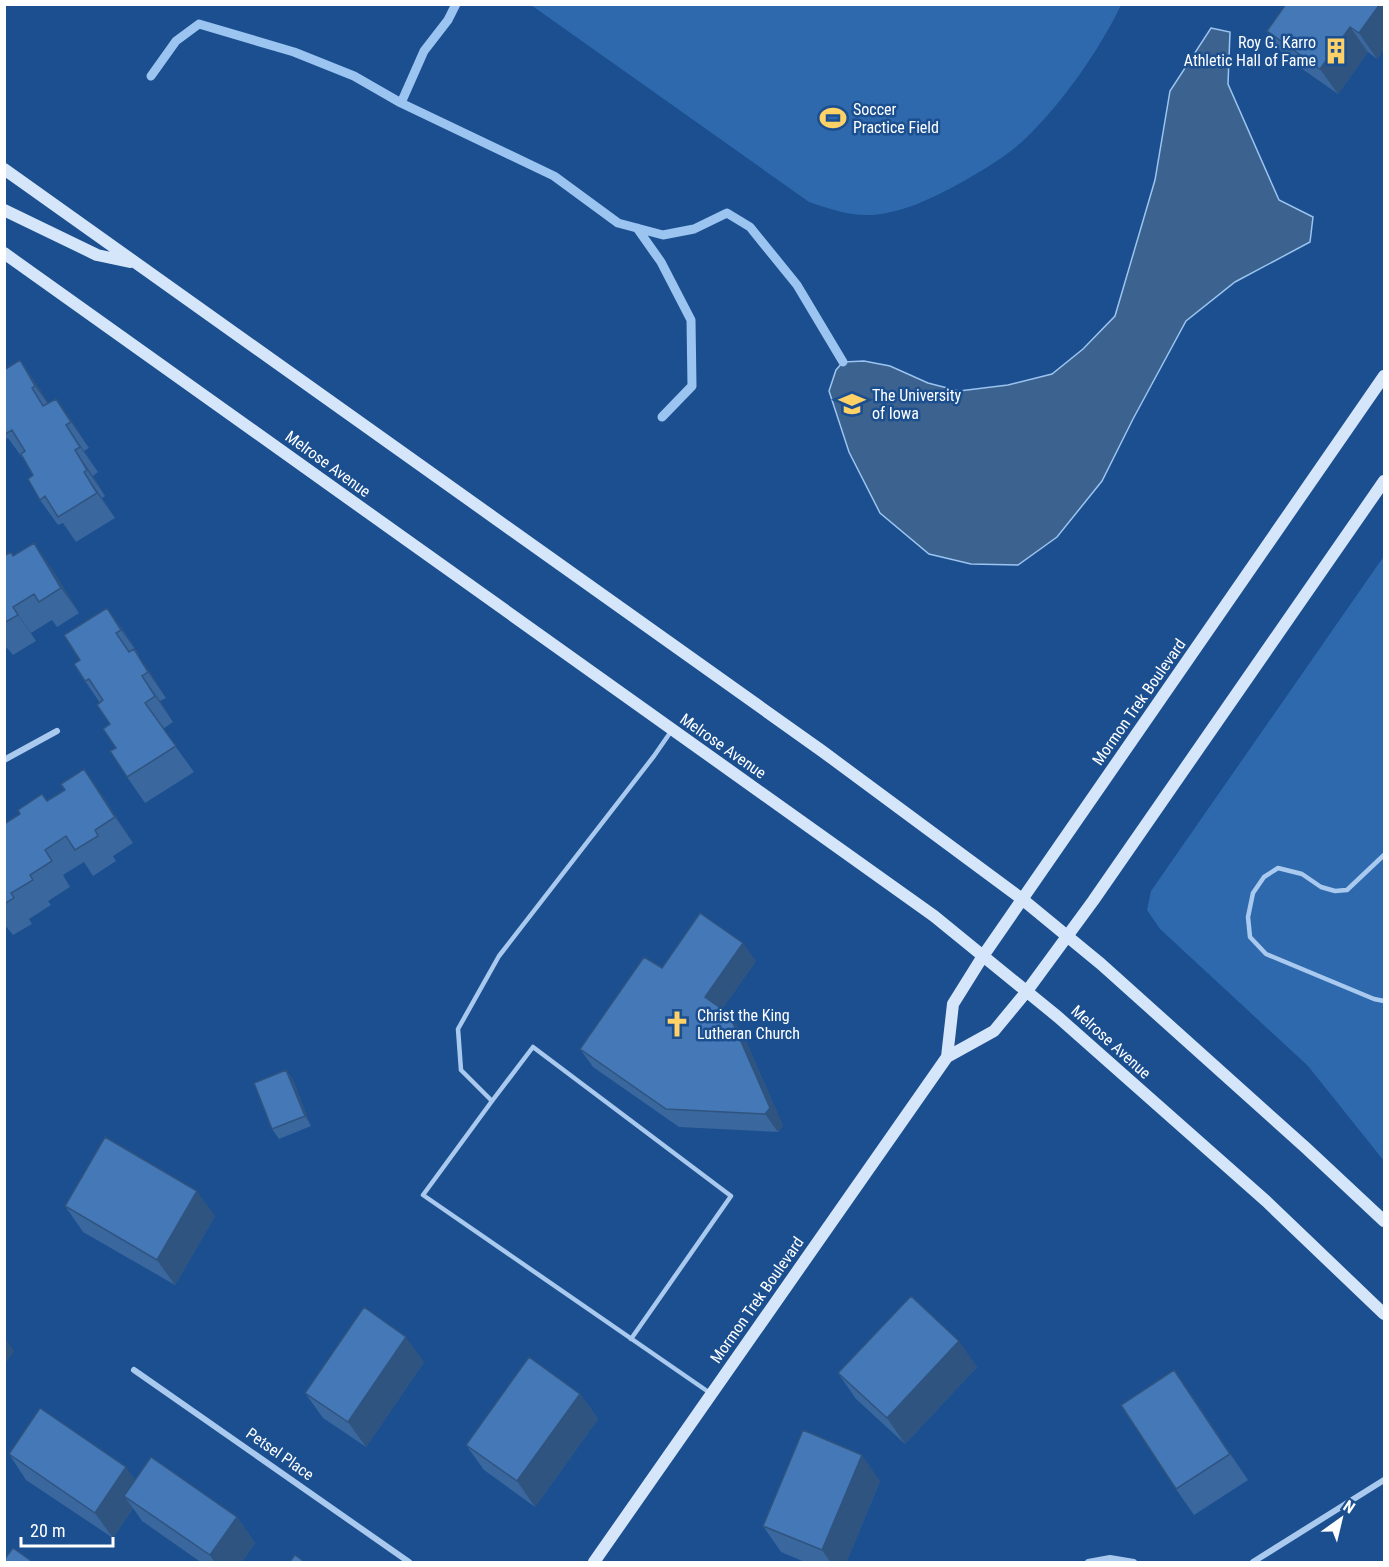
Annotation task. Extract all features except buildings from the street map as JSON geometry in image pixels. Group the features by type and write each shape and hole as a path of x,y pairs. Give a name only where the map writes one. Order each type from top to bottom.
{"main road":[{"path":"4,169 822,751 1022,899 1068,936 1306,1148 1384,1221"},
{"path":"4,210 97,255 137,263"},
{"name":"Melrose Avenue","path":"4,253 934,916 1027,991 1266,1201 1384,1314"},
{"name":"Mormon Trek Boulevard","path":"947,1057 952,1004 1022,899 1384,376"},
{"name":"Mormon Trek Boulevard","path":"594,1563 947,1057 994,1031 1027,991 1068,936 1384,481"}],"street":[{"path":"4,760 57,731"},
{"name":"Petsel Place","path":"134,1370 410,1563"},
{"path":"1253,1563 1384,1480"},
{"path":"1088,1563 1110,1558 1134,1563"}],"lane":[{"path":"492,1101 461,1070 458,1029 499,957 672,730"},
{"path":"1384,855 1347,890 1335,891 1321,887 1302,874 1278,868 1264,877 1253,894 1248,917 1250,937 1266,954 1374,999 1384,1001"},
{"path":"631,1338 731,1197 533,1047 423,1195 711,1394"}],"shaded area":[{"path":"531,5 1121,5 1079,76 1040,124 1018,145 982,171 934,197 893,212 864,215 840,212 809,202"},
{"path":"1211,28 1230,32 1228,84 1279,200 1313,217 1310,242 1235,282 1186,321 1102,481 1057,537 1018,565 971,564 929,554 880,513 849,452 829,391 836,370 843,362 864,361 890,366 928,383 959,391 1008,385 1052,374 1083,349 1115,316 1155,180 1170,91"},
{"path":"1384,556 1384,1161 1308,1066 1160,929 1147,910 1151,891"}],"waterway":[{"path":"401,103 424,51 448,20 456,4"},
{"path":"151,76 176,41 199,24 294,52 354,76 401,103 554,176 618,223 663,235 694,229 727,213 750,227 797,285 843,362"},
{"path":"637,228 661,262 691,320 692,386 662,417"}],"place":[{"name":"Roy G. Karro Athletic Hall of Fame","path":"1336,51"},
{"name":"Soccer Practice Field","path":"833,118"},
{"name":"The University of Iowa","path":"852,404"},
{"name":"Christ the King Lutheran Church","path":"677,1024"}]}
